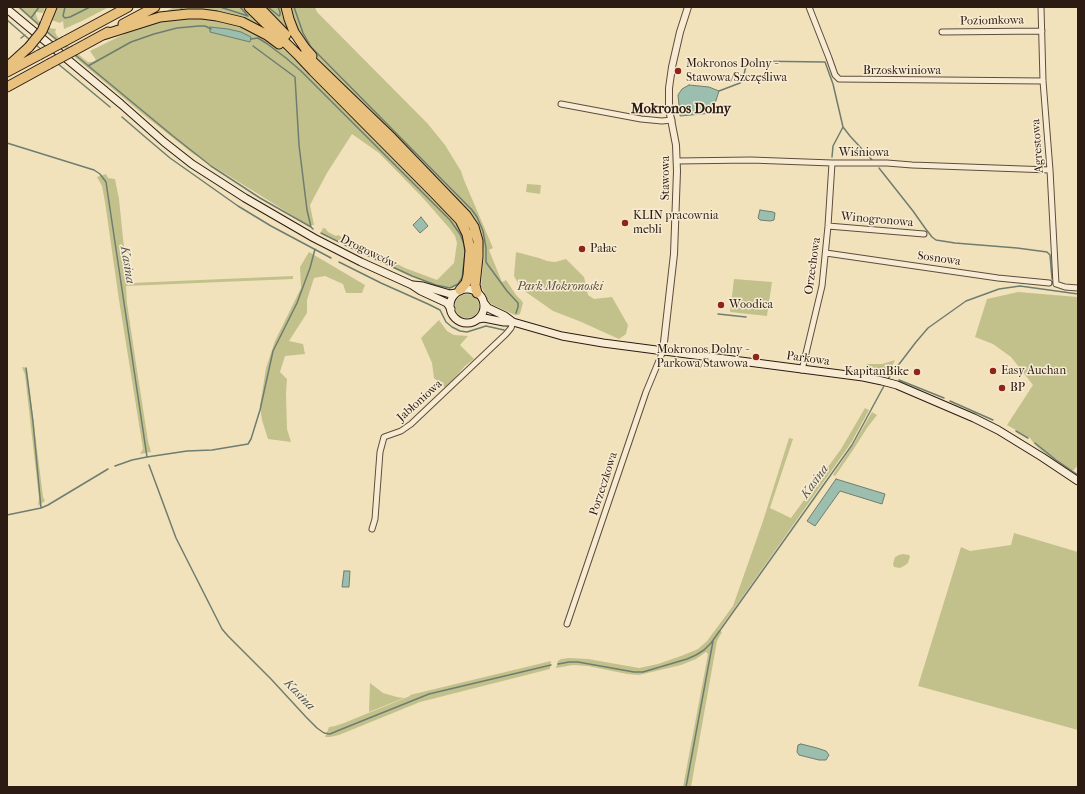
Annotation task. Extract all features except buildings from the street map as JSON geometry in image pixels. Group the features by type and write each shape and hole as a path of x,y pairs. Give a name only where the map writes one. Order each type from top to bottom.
{"highway":[{"path":"7,67 29,47 42,30 52,7"},
{"path":"7,72 128,7"},
{"path":"7,87 155,7"},
{"path":"249,7 298,54 460,220 467,234 470,250 468,275 466,282 458,292"},
{"path":"259,7 307,57 336,84 466,215 476,233 479,249 475,285 477,293"},
{"path":"286,7 291,24 297,36 305,48 336,84"},
{"path":"103,35 167,16 188,14 217,16 242,22 267,34 313,71"}],"main road":[{"name":"Drogowców","path":"7,9 192,164 245,198 314,238 361,262 412,285 451,308"},
{"name":"Drogowców","path":"412,285 423,286 450,294 458,292"},
{"path":"466,289 477,293 481,296 484,303 484,311 478,319 471,322 465,322 454,316 450,304 452,298 458,292 466,289"},
{"name":"Parkowa","path":"484,303 488,308 505,316 513,322"},
{"name":"Parkowa","path":"478,319 484,318 504,322 513,322 562,336 802,370 863,377 888,382 974,418 998,430 1078,481"}],"street":[{"name":"Stawowa","path":"663,351 674,254 677,161 676,145 668,96 680,32 688,7"},
{"name":"Brzoskwiniowa","path":"809,7 835,76 839,80 1043,81"},
{"name":"Agrestowa","path":"1040,7 1043,81 1050,170 1056,284 1065,287 1078,288"},
{"name":"Poziomkowa","path":"942,32 1042,31"},
{"path":"561,104 641,119 662,121 672,120"},
{"name":"Wiśniowa","path":"677,161 751,160 832,163 887,163 1050,170"},
{"name":"Orzechowa","path":"802,370 821,290 826,253 832,163"},
{"name":"Winogronowa","path":"828,226 924,234"},
{"name":"Sosnowa","path":"826,253 998,278 1049,283"},
{"name":"Jabłoniowa","path":"372,529 375,519 380,452 384,437 401,431 411,424 506,334 511,328 513,322"},
{"name":"Porzeczkowa","path":"568,624 637,417 663,351"}],"green space":[{"path":"17,7 45,7 43,13 36,12 38,20 48,28 56,29 55,32 57,36 88,62 96,60 90,51 137,28 150,23 175,18 205,18 238,24 273,41 313,76 452,216 460,227 466,245 465,273 462,273 461,279 454,287 438,285 406,273 321,232 324,228 328,232 336,236 338,235 369,252 372,251 405,268 437,280 454,263 457,243 455,236 450,229 423,198 379,153 352,134 327,173 310,205 314,225 308,225 192,153 144,115"},
{"path":"56,7 109,7 64,29 63,21 60,23 51,20"},
{"path":"174,7 243,7 271,34 251,24 161,14"},
{"path":"265,7 284,7 292,34"},
{"path":"290,7 315,7 317,12 428,124 445,145 461,171 493,248 489,250 502,282 506,280 523,303 520,314 515,315 493,305 489,302 481,286 484,255 482,238 476,223 468,210 312,53 298,33"},
{"path":"106,174 108,178 115,179 119,199 127,277 131,283 293,276 293,279 126,286 135,357 151,452 140,454 143,449 105,202 102,186 97,177"},
{"path":"527,184 541,185 540,194 526,192"},
{"path":"309,252 365,285 362,293 346,293 343,284 325,276 314,278 307,300 307,313 289,341 303,344 305,354 285,356 280,372 287,379 287,429 291,442 268,439 262,420 260,406 266,368 275,341 301,288 300,267"},
{"name":"Park Mokronoski","path":"516,252 547,261 555,262 566,259 584,277 588,295 594,299 612,297 628,325 626,334 619,339 553,311 526,292 519,285 514,276"},
{"path":"734,279 772,282 767,316 730,312"},
{"path":"1018,292 1078,297 1078,465 1074,470 1065,468 1051,459 1035,445 1030,438 1007,425 1033,385 1011,357 993,344 975,337 987,299"},
{"path":"467,294 476,297 479,306 476,315 467,318 458,315 455,306 458,297"},
{"path":"439,320 447,331 454,335 468,336 460,345 474,359 465,366 446,388 434,378 432,363 421,338"},
{"path":"895,360 888,375 866,372 866,364 882,364"},
{"path":"22,367 27,368 43,497 45,501 38,506 39,498 25,375"},
{"path":"865,408 869,410 851,443 719,630 722,632 717,641 691,787 683,787 708,654 706,652 696,659 681,665 639,675 588,666 573,665 556,668 558,661 569,658 588,659 639,668 658,664 698,649 707,641 733,606 763,521 789,438 793,439 770,508 791,518 841,449"},
{"path":"872,412 877,415 835,476 833,475 853,445"},
{"path":"1014,533 1078,552 1078,730 918,686 961,547 970,551 1011,545"},
{"path":"903,554 910,556 908,563 900,568 894,567 893,564 895,557"},
{"path":"551,661 550,669 420,702 339,735 325,737 329,727 344,723 410,695"},
{"path":"370,683 383,693 404,698 369,712"}],"shaded area":[{"path":"210,27 241,32 251,37 250,42 210,32"},
{"path":"689,85 709,87 719,91 712,113 680,116 678,95 682,89"},
{"path":"760,210 775,213 774,220 760,220 758,218"},
{"path":"421,217 428,226 420,233 413,225"},
{"path":"836,479 885,494 882,504 840,491 815,526 807,521"},
{"path":"344,571 350,571 349,587 342,587"},
{"path":"801,744 826,751 829,755 826,760 819,760 799,755 797,752 798,745"}],"waterway":[{"path":"19,7 40,26"},
{"path":"31,18 39,7"},
{"path":"65,7 63,16 65,18 90,7"},
{"path":"220,7 248,16 240,7"},
{"path":"268,7 279,16 280,12 278,7"},
{"path":"294,7 303,33 311,47 472,210 483,231 486,248 486,262 507,291 518,303 516,313"},
{"path":"7,20 30,40"},
{"path":"88,66 131,42 154,34 177,28 199,26 205,26 211,29"},
{"path":"46,31 57,40"},
{"path":"21,38 25,35"},
{"path":"251,39 258,38 266,43 301,71 450,220 460,234 464,244 465,253 462,278 458,284 450,288 436,285 412,276 345,245"},
{"path":"36,45 42,50"},
{"path":"253,46 295,77 299,145 307,210 311,227 313,229"},
{"path":"74,54 211,166 260,198 311,227"},
{"path":"719,91 740,83 743,79 747,61 825,62 833,84 843,127 872,160"},
{"path":"57,63 110,107"},
{"path":"122,117 170,158 238,206 271,226 331,258"},
{"path":"832,157 833,146 843,127"},
{"name":"Kasina","path":"7,143 94,170 100,174 106,182 147,457"},
{"path":"879,168 932,237 936,240 1047,252 1050,255 1052,279"},
{"path":"321,233 339,242"},
{"path":"115,466 147,457 187,451 212,450 248,444 260,410 273,351 297,303 310,268 315,249"},
{"path":"339,262 440,310 446,322 460,331 467,332 486,326 504,330"},
{"name":"Kasina","path":"887,380 928,328 966,301 999,289 1020,286 1078,294"},
{"path":"718,314 746,317"},
{"path":"26,368 33,422 41,508"},
{"path":"899,380 944,398"},
{"name":"Kasina","path":"558,664 578,662 634,672 643,672 687,659 704,650 711,643 852,445 885,384"},
{"path":"950,401 993,420"},
{"path":"1016,431 1028,438"},
{"path":"1035,443 1078,475"},
{"name":"Kasina","path":"149,465 176,538 222,629 306,717 324,733 330,734 429,694 551,665"},
{"path":"7,515 41,508 48,505 108,469"},
{"path":"686,787 713,641"}],"place":[{"name":"Mokronos Dolny - Stawowa/Szczęśliwa","path":"678,71"},
{"name":"KLIN pracownia mebli","path":"625,223"},
{"name":"Pałac","path":"582,249"},
{"name":"Woodica","path":"721,305"},
{"name":"Mokronos Dolny - Parkowa/Stawowa","path":"756,357"},
{"name":"Easy Auchan","path":"993,371"},
{"name":"KapitanBike","path":"917,372"},
{"name":"BP","path":"1002,388"}],"district":[{"name":"Mokronos Dolny","path":"681,110"}]}
